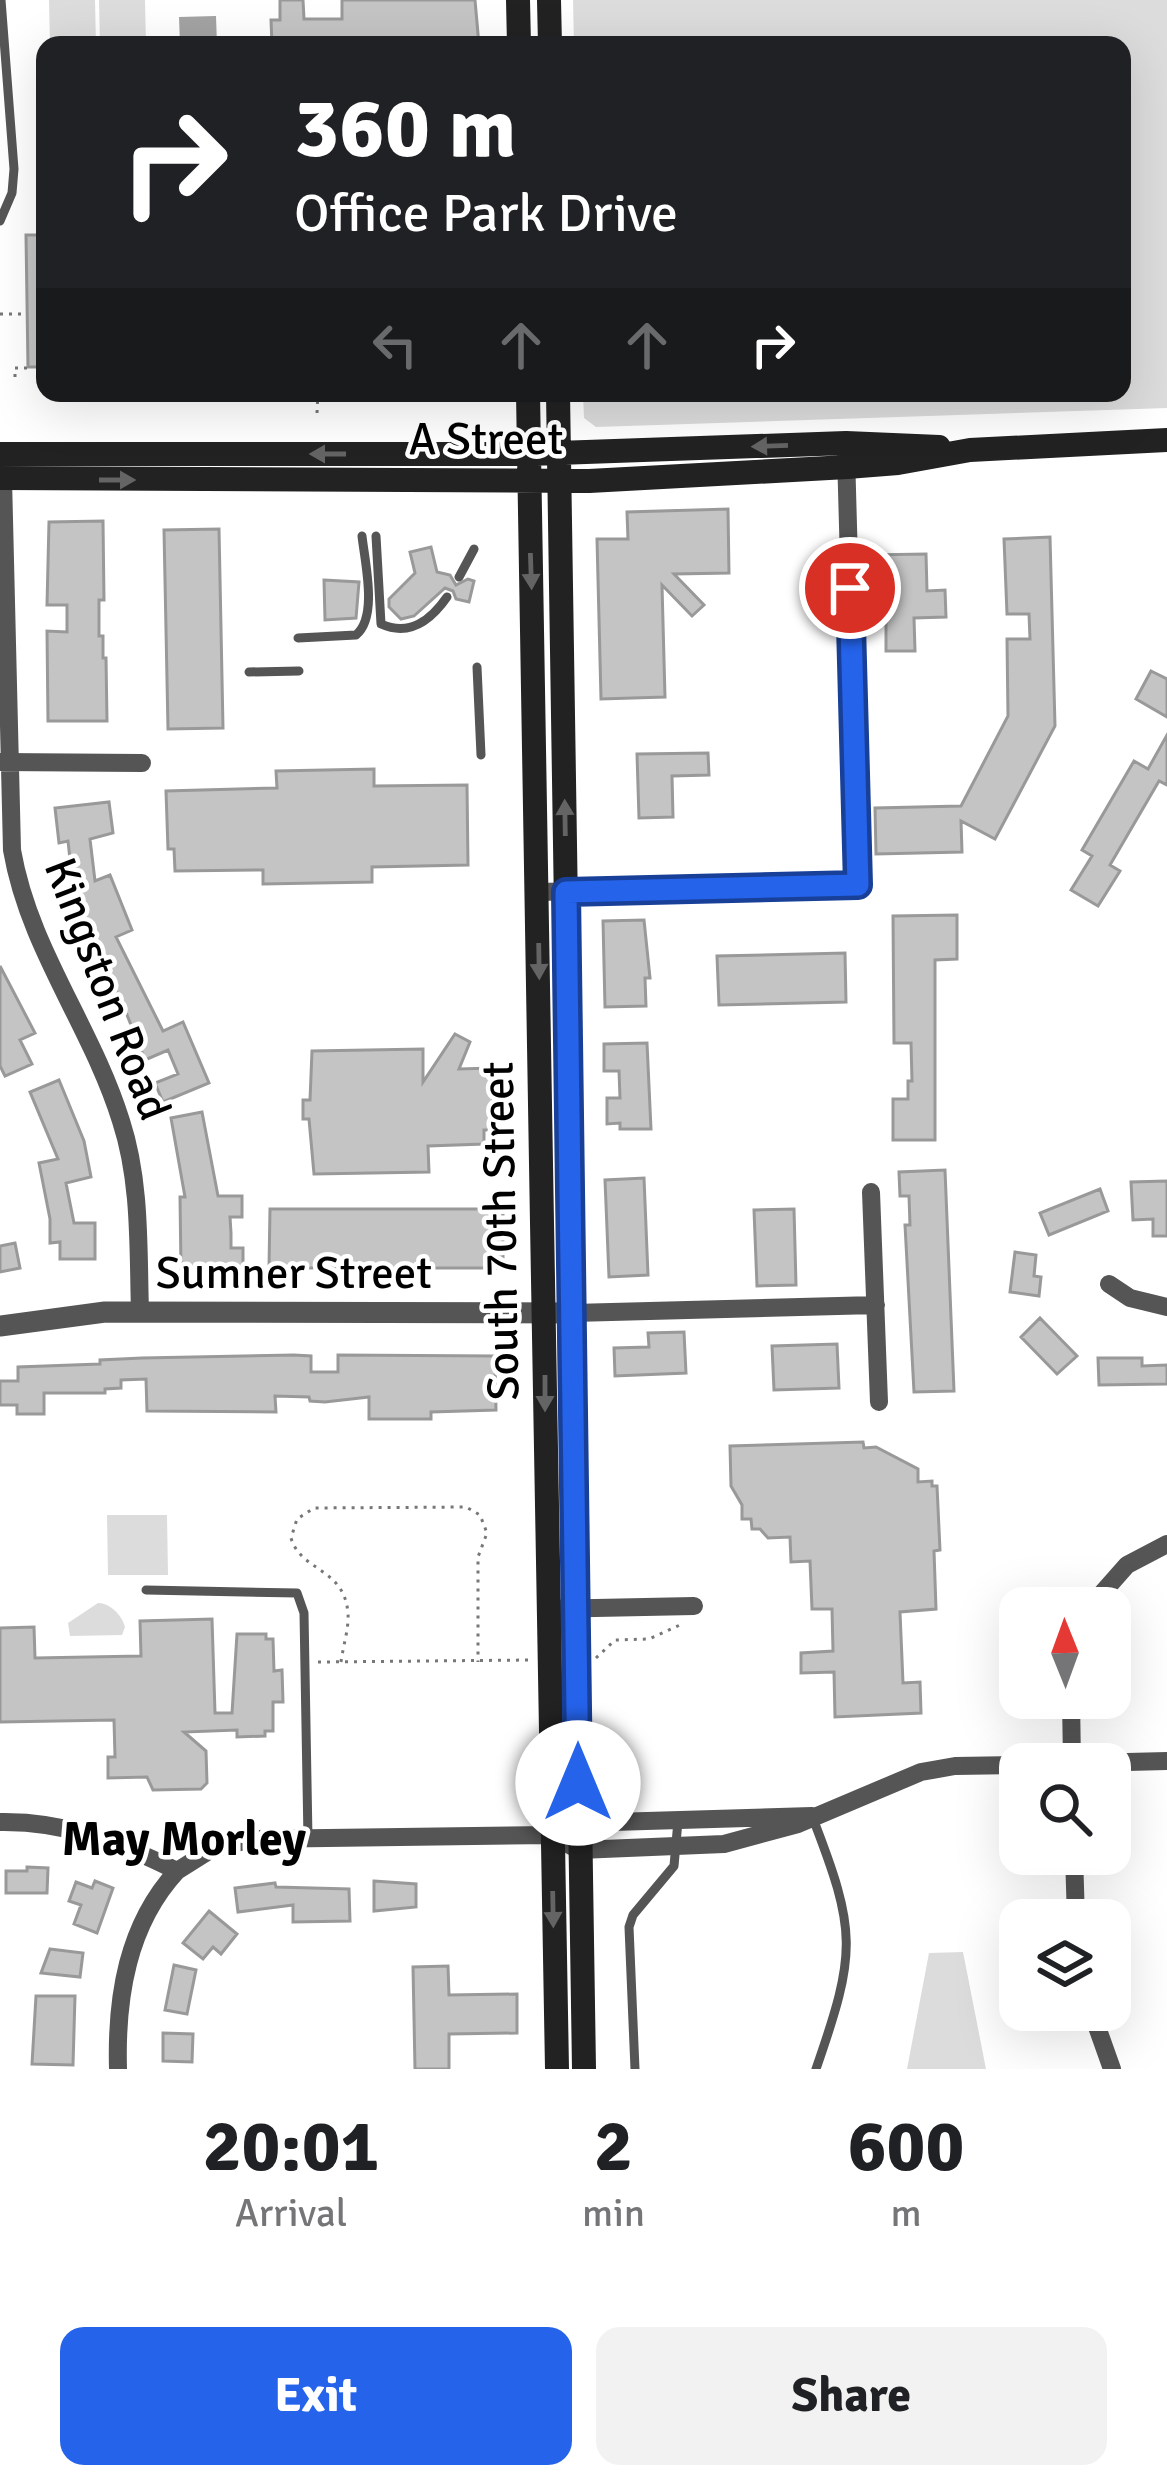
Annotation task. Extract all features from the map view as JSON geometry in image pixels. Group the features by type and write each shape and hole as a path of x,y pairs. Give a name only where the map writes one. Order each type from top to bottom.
{"main road":[{"path":"518,0 519,36"},
{"path":"549,0 550,36"},
{"name":"South 70th Street","path":"528,402 556,2069"},
{"name":"South 70th Street","path":"558,402 584,2069"},
{"name":"A Street","path":"1,470 529,482 847,455 1167,440"},
{"name":"A Street","path":"1,470 560,453 847,455"}],"street":[{"path":"538,892 858,885 847,455"},
{"name":"Kingston Road","path":"1,470 5,762 12,850 25,909 110,1090 131,1157 140,1312"},
{"path":"5,762 142,763"},
{"path":"871,1192 879,1402"},
{"path":"1109,1284 1130,1298 1167,1306"},
{"name":"Sumner Street","path":"0,1326 80,1313 573,1313 876,1305"},
{"path":"1108,1587 1127,1565 1167,1544"},
{"path":"546,1609 694,1613"},
{"path":"1131,1763 1167,1762"},
{"path":"551,1835 579,1850 678,1848 747,1840 932,1769 999,1766"},
{"path":"118,2069 118,2011 124,1975 152,1903 194,1858 232,1842 551,1835 579,1823 812,1816"},
{"path":"0,1822 60,1825 94,1834 178,1871"},
{"path":"1098,2031 1112,2069"}],"lane":[{"path":"0,220 10,199 14,169 2,0"},
{"path":"298,638 356,635 363,630 368,614 362,536"},
{"path":"376,536 381,624 397,629 428,621 447,597"},
{"path":"459,577 474,550"},
{"path":"477,667 481,755"},
{"path":"249,672 299,670"},
{"path":"146,1590 297,1593 304,1613 308,1838"},
{"path":"812,1816 841,1888 849,1948 840,2000 816,2069"},
{"path":"635,2069 630,1922 674,1866 678,1821"}],"path":[{"path":"0,314 27,314"},
{"path":"15,377 15,368 28,368"},
{"path":"317,402 317,413"},
{"path":"341,1662 349,1616 341,1587 300,1556 291,1538 297,1519 314,1508 466,1507 480,1514 487,1533 478,1557 478,1661"},
{"path":"598,1658 611,1642 661,1636 694,1613"},
{"path":"304,1662 534,1660"}],"shaded area":[{"path":"49,0 95,0 96,36 50,36"},
{"path":"99,0 145,0 146,36 100,36"},
{"path":"573,0 1167,0 1167,408 596,427 584,418 583,402 1131,402 1131,36 574,36"},
{"path":"216,16 217,36 180,36 179,17"},
{"path":"107,1515 167,1515 168,1575 108,1575"},
{"path":"98,1603 118,1614 125,1627 122,1635 70,1636 68,1623"},
{"path":"963,1952 986,2069 907,2069 929,1953"}],"building":[{"path":"280,0 303,0 304,19 342,19 342,0 475,0 478,36 272,36 271,20 280,20"},
{"path":"26,235 36,235 36,367 28,367"},
{"path":"728,509 729,573 674,574 704,605 692,616 662,585 665,697 601,699 597,539 628,539 627,512"},
{"path":"103,521 104,600 99,600 99,636 103,636 106,658 107,721 48,721 47,631 67,632 67,605 47,605 49,522"},
{"path":"219,529 223,728 168,729 164,530"},
{"path":"1050,537 1055,726 995,839 961,821 962,852 876,854 875,808 961,806 1008,716 1007,639 1030,639 1029,614 1007,614 1004,539"},
{"path":"431,547 437,572 450,575 456,585 474,581 469,602 456,599 445,588 414,616 401,619 389,607 389,599 415,573 410,552"},
{"path":"926,554 927,591 945,590 946,617 914,618 915,651 886,651 886,615 868,615 867,555"},
{"path":"324,580 359,582 356,618 325,620"},
{"path":"1151,671 1167,679 1167,717 1136,699"},
{"path":"1167,735 1167,785 1159,781 1110,865 1120,871 1098,906 1071,890 1092,856 1082,850 1134,761 1148,769"},
{"path":"708,753 709,775 672,776 673,817 639,818 637,754"},
{"path":"374,769 374,786 467,785 468,865 372,867 372,882 263,884 263,870 175,871 174,849 168,849 166,791 277,788 276,771"},
{"path":"109,802 113,833 90,839 95,881 110,875 132,930 116,937 163,1031 183,1022 209,1083 163,1102 155,1083 178,1074 168,1050 145,1060 68,889 73,887 68,841 59,843 55,808"},
{"path":"957,915 957,959 935,960 935,1140 893,1140 893,1099 908,1099 908,1081 912,1081 911,1043 894,1043 893,916"},
{"path":"644,920 650,978 645,978 646,1006 605,1007 603,921"},
{"path":"845,953 846,1002 719,1005 717,956"},
{"path":"0,966 35,1033 20,1040 32,1064 5,1076 0,1066"},
{"path":"455,1034 470,1042 459,1069 492,1068 493,1130 484,1130 484,1144 428,1146 429,1172 314,1174 309,1119 303,1119 303,1100 310,1100 312,1051 423,1049 423,1082"},
{"path":"647,1043 651,1129 607,1124 607,1098 620,1098 619,1071 604,1071 604,1044"},
{"path":"59,1080 84,1141 91,1177 66,1183 74,1223 95,1223 95,1259 60,1259 60,1242 50,1243 39,1163 58,1159 30,1092"},
{"path":"202,1112 218,1196 242,1196 242,1217 230,1217 231,1248 243,1248 243,1268 181,1269 180,1197 185,1197 171,1118"},
{"path":"945,1170 954,1391 914,1392 905,1225 910,1225 909,1196 900,1196 899,1172"},
{"path":"644,1178 648,1275 609,1277 605,1180"},
{"path":"1167,1181 1167,1236 1153,1236 1153,1219 1133,1220 1131,1182"},
{"path":"1100,1189 1108,1211 1049,1235 1040,1213"},
{"path":"270,1209 503,1209 503,1268 269,1268"},
{"path":"794,1209 796,1285 757,1286 754,1210"},
{"path":"15,1243 20,1268 0,1272 0,1246"},
{"path":"1015,1252 1036,1255 1039,1296 1010,1292"},
{"path":"1040,1318 1077,1356 1057,1374 1021,1337"},
{"path":"684,1332 686,1373 615,1376 614,1348 649,1347 648,1333"},
{"path":"837,1344 839,1388 774,1390 772,1346"},
{"path":"338,1355 495,1356 496,1410 431,1412 431,1419 369,1419 369,1397 325,1402 275,1396 276,1412 147,1411 146,1379 121,1380 121,1388 105,1389 105,1393 44,1393 44,1414 17,1414 17,1405 0,1405 0,1381 18,1381 18,1367 142,1358 311,1356 311,1372 338,1372"},
{"path":"1098,1358 1142,1358 1142,1366 1167,1365 1167,1384 1099,1385"},
{"path":"863,1442 864,1448 876,1447 918,1469 918,1482 932,1481 937,1486 936,1609 900,1612 903,1683 920,1682 921,1713 835,1717 834,1672 801,1673 801,1653 833,1651 832,1609 812,1609 810,1561 791,1562 790,1537 768,1538 760,1529 752,1529 751,1519 742,1519 742,1505 731,1486 730,1446"},
{"path":"212,1619 215,1713 232,1713 237,1634 266,1634 266,1639 273,1639 274,1671 282,1670 283,1702 273,1702 273,1731 265,1731 265,1736 237,1737 237,1730 184,1732 206,1751 207,1783 201,1789 153,1790 147,1777 108,1778 108,1757 115,1757 114,1720 0,1722 0,1628 34,1627 35,1658 141,1656 140,1621"},
{"path":"27,1867 48,1868 47,1893 6,1893 6,1871 27,1871"},
{"path":"95,1881 113,1888 97,1933 74,1924 81,1905 69,1901 76,1882 92,1888"},
{"path":"374,1881 416,1884 416,1907 374,1911"},
{"path":"275,1883 276,1887 349,1889 350,1921 293,1922 293,1905 238,1912 235,1888"},
{"path":"209,1911 237,1934 221,1954 213,1947 203,1959 183,1943"},
{"path":"50,1949 83,1953 80,1977 41,1973"},
{"path":"174,1965 196,1970 187,2014 165,2010"},
{"path":"448,1966 449,1995 517,1994 517,2033 449,2034 449,2069 415,2069 413,1967"},
{"path":"36,1996 75,1996 73,2065 32,2064"},
{"path":"163,2033 193,2034 192,2062 163,2061"}],"district":[{"name":"May Morley","path":"184,1839"}],"route":[{"path":"578,1783 566,892 858,885 850,588"}]}
